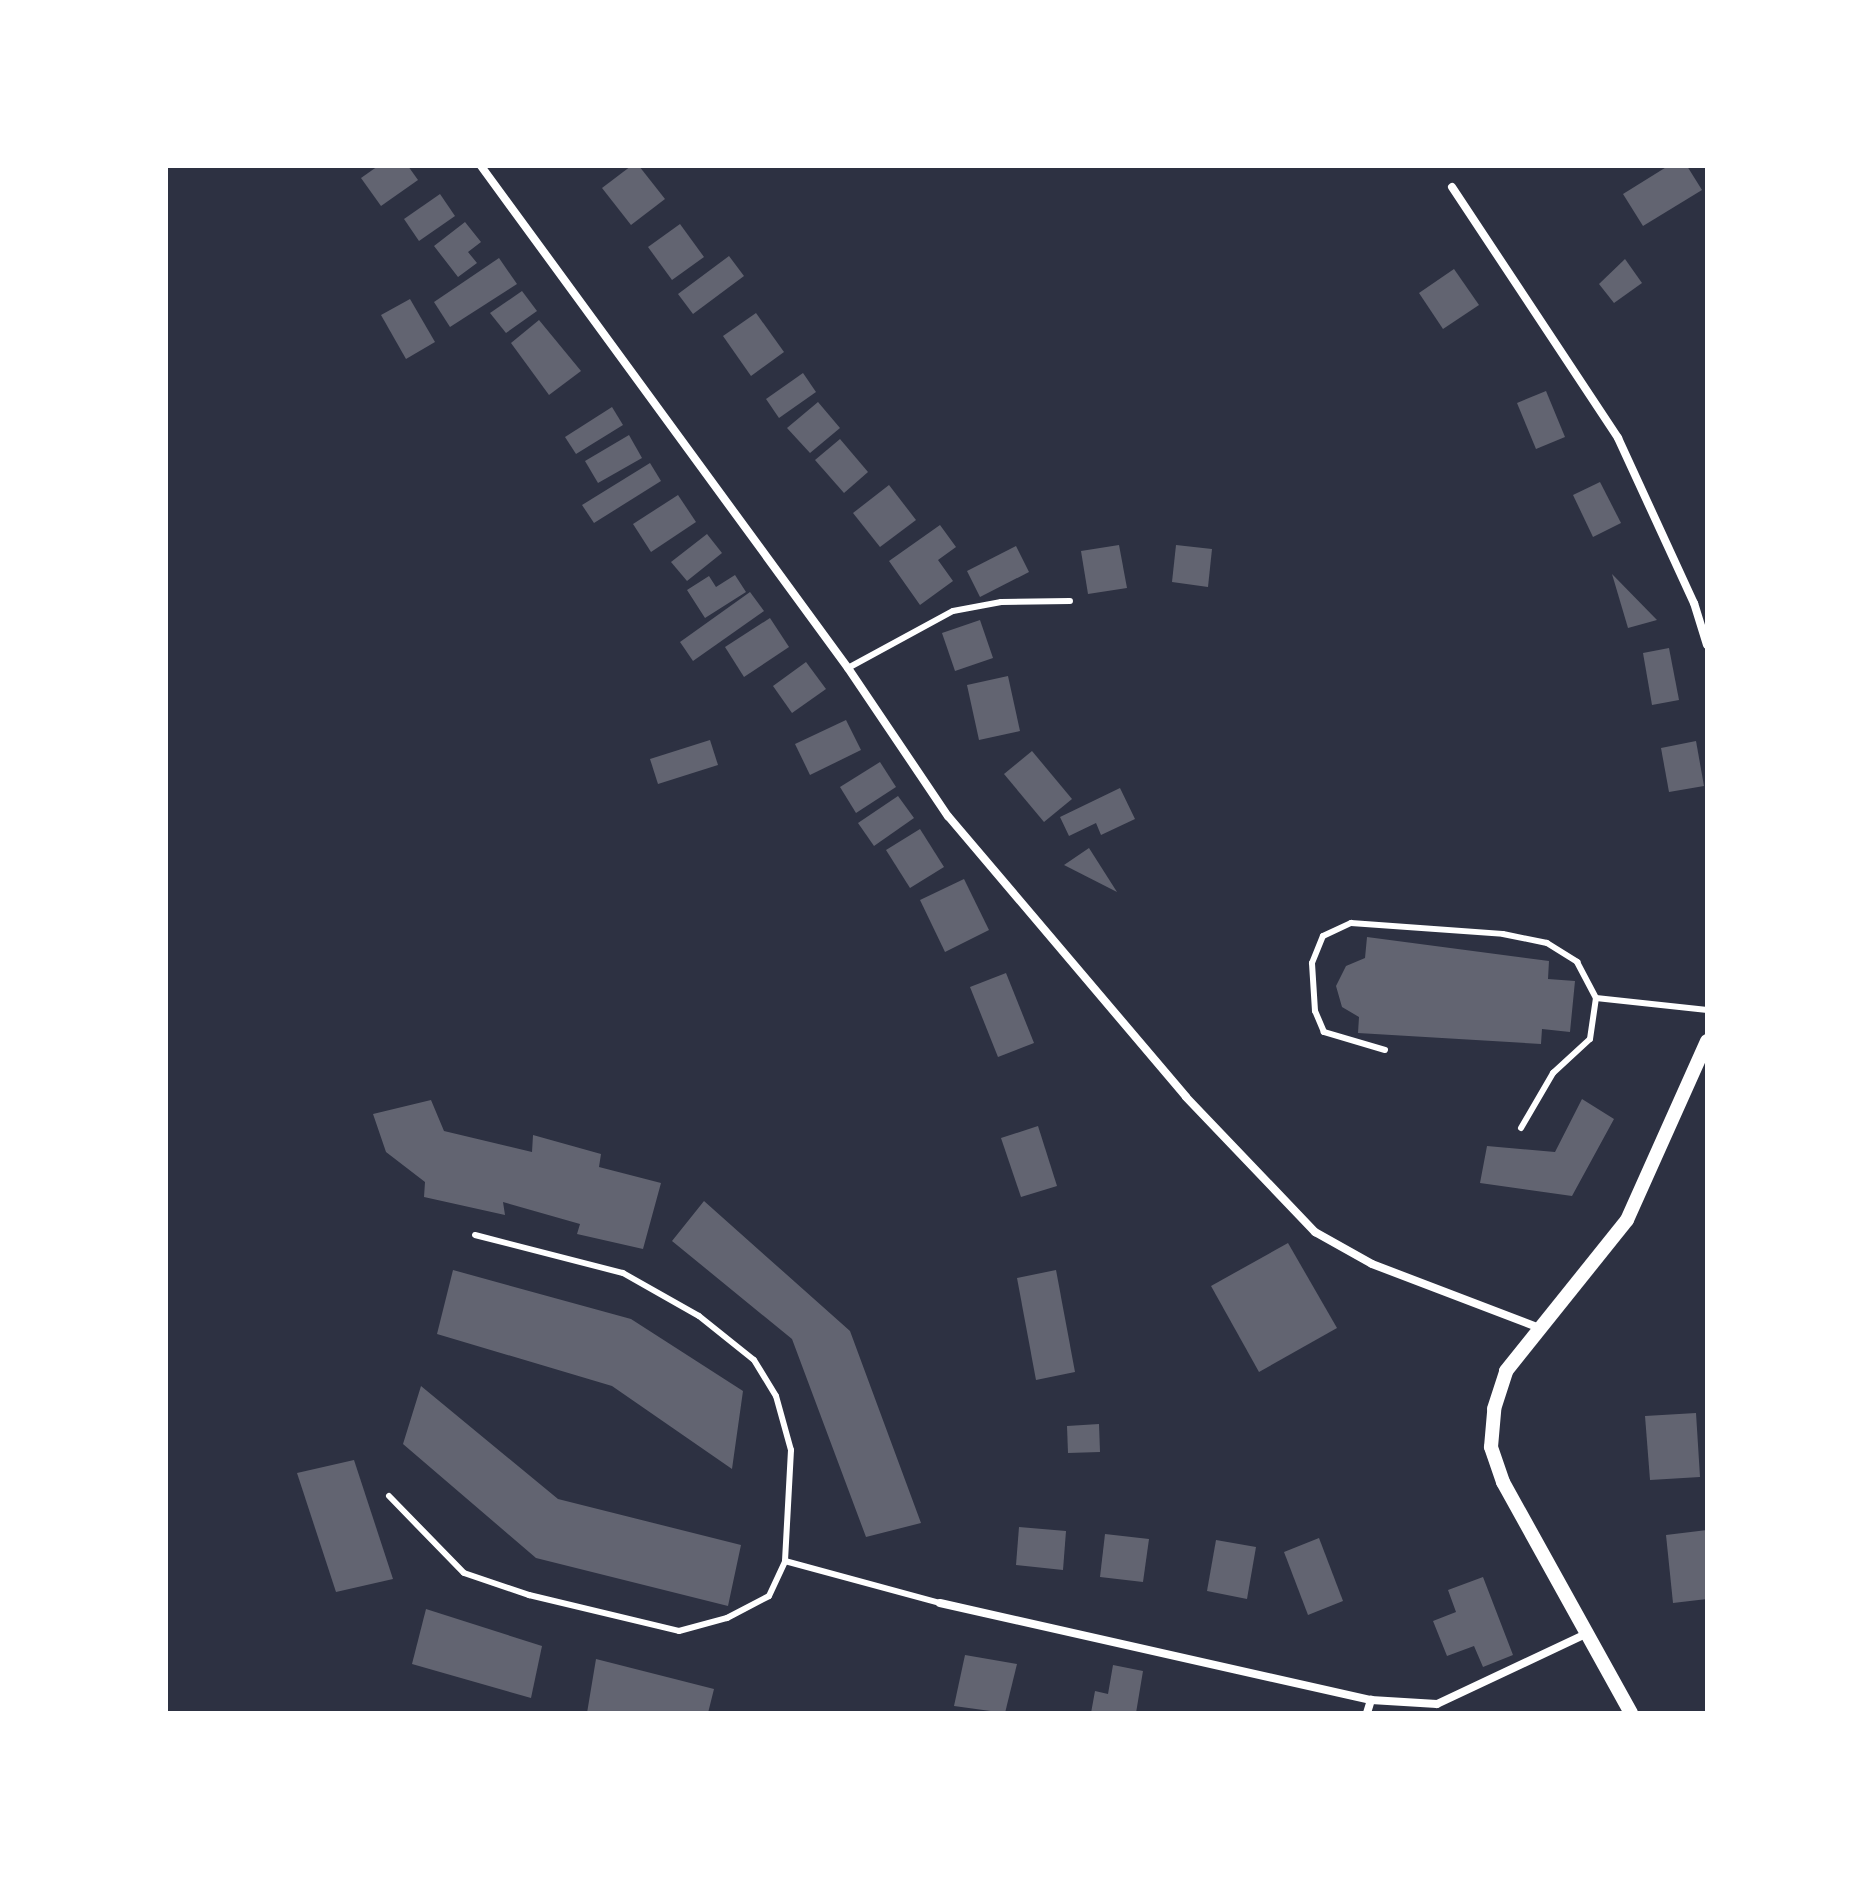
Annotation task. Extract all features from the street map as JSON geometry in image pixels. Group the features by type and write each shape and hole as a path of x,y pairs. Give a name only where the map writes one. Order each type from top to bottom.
{"street":[{"path":"481,166 848,668 948,816 1186,1097 1315,1232 1372,1264 1540,1328"},
{"path":"1452,187 1618,438 1694,603 1707,645"},
{"path":"1631,1713 1503,1482 1491,1447 1494,1409 1506,1371 1627,1220 1707,1041"},
{"path":"940,1603 1371,1700 1437,1704 1586,1634"},
{"path":"1367,1713 1371,1700"}],"lane":[{"path":"848,668 953,611 1001,602 1070,601"},
{"path":"1385,1050 1324,1032 1315,1011 1312,963 1323,936 1351,923 1503,934 1547,943 1577,962 1596,998 1590,1039 1553,1073 1521,1128"},
{"path":"1596,998 1707,1010"},
{"path":"389,1496 464,1573 529,1595 679,1631 727,1618 769,1596 785,1561 791,1450 776,1396 754,1360 699,1316 623,1273 475,1235"},
{"path":"785,1561 940,1603"}],"building":[{"path":"378,166 408,166 418,180 381,206 361,178"},
{"path":"631,166 639,166 665,199 631,225 602,188"},
{"path":"1668,166 1687,166 1702,190 1643,226 1623,194"},
{"path":"440,194 455,216 419,241 404,219"},
{"path":"465,222 481,242 468,252 477,263 458,277 434,246"},
{"path":"680,224 704,257 672,280 648,247"},
{"path":"729,256 744,276 693,314 678,294"},
{"path":"499,258 517,284 450,327 434,302"},
{"path":"1625,259 1642,283 1614,303 1599,284"},
{"path":"1454,269 1479,305 1443,329 1419,293"},
{"path":"522,291 537,311 506,333 490,313"},
{"path":"410,299 435,342 406,359 381,315"},
{"path":"756,313 784,352 751,376 723,336"},
{"path":"539,320 581,371 549,395 511,343"},
{"path":"803,373 816,392 779,418 766,399"},
{"path":"1546,391 1565,437 1536,449 1517,403"},
{"path":"818,402 840,428 810,453 787,428"},
{"path":"612,407 623,425 576,454 565,437"},
{"path":"629,435 642,458 598,483 585,461"},
{"path":"840,439 868,472 844,493 815,460"},
{"path":"650,463 661,481 594,523 582,505"},
{"path":"1600,482 1621,523 1593,537 1573,495"},
{"path":"889,485 916,520 880,547 853,513"},
{"path":"678,495 696,522 651,552 633,524"},
{"path":"940,525 956,547 938,560 953,581 920,605 889,561"},
{"path":"707,534 722,553 687,581 671,562"},
{"path":"1119,545 1127,588 1088,594 1081,551"},
{"path":"1176,545 1212,549 1208,587 1172,582"},
{"path":"1016,546 1029,572 980,597 967,571"},
{"path":"1612,574 1657,620 1628,628"},
{"path":"735,575 746,592 705,618 687,590 709,576 716,587"},
{"path":"750,592 764,611 693,661 680,642"},
{"path":"770,618 789,647 744,677 725,647"},
{"path":"980,620 993,658 955,671 942,633"},
{"path":"1669,648 1679,700 1652,705 1643,653"},
{"path":"806,662 826,689 792,713 773,686"},
{"path":"1008,676 1020,731 979,740 967,685"},
{"path":"846,720 861,750 810,775 795,744"},
{"path":"710,740 718,765 658,784 650,759"},
{"path":"1696,741 1704,786 1669,792 1661,748"},
{"path":"1032,751 1072,799 1044,822 1004,774"},
{"path":"880,762 896,787 856,813 840,787"},
{"path":"1120,788 1135,819 1101,835 1096,823 1069,836 1060,817"},
{"path":"898,796 914,818 874,846 858,823"},
{"path":"920,829 944,867 910,888 886,850"},
{"path":"1089,848 1117,892 1064,865"},
{"path":"964,879 989,930 945,952 920,900"},
{"path":"1367,937 1549,961 1548,979 1575,981 1570,1032 1542,1029 1541,1044 1358,1033 1359,1017 1342,1007 1336,986 1346,966 1365,958"},
{"path":"1006,973 1034,1043 998,1057 970,987"},
{"path":"1582,1099 1614,1119 1572,1196 1480,1183 1487,1146 1555,1152"},
{"path":"431,1100 444,1131 532,1152 533,1135 601,1154 599,1167 661,1183 643,1249 577,1234 580,1224 503,1202 505,1215 424,1197 425,1182 386,1152 373,1114"},
{"path":"1038,1126 1057,1186 1021,1197 1001,1138"},
{"path":"704,1201 850,1331 921,1523 866,1537 792,1339 672,1241"},
{"path":"1288,1243 1337,1328 1259,1372 1211,1286"},
{"path":"453,1270 631,1319 743,1391 732,1469 612,1386 437,1334"},
{"path":"1056,1270 1075,1372 1036,1380 1017,1278"},
{"path":"421,1386 558,1499 741,1545 728,1606 536,1558 403,1444"},
{"path":"1696,1413 1700,1477 1650,1480 1645,1416"},
{"path":"1099,1424 1100,1452 1068,1453 1067,1426"},
{"path":"354,1460 393,1579 336,1592 297,1473"},
{"path":"1019,1527 1066,1531 1063,1570 1016,1565"},
{"path":"1707,1530 1707,1599 1673,1603 1666,1535"},
{"path":"1105,1534 1149,1539 1143,1582 1100,1577"},
{"path":"1319,1538 1343,1601 1308,1615 1284,1552"},
{"path":"1216,1540 1256,1547 1247,1599 1207,1591"},
{"path":"1483,1577 1513,1655 1483,1667 1474,1646 1447,1656 1433,1621 1456,1612 1448,1590"},
{"path":"426,1609 542,1646 531,1698 412,1664"},
{"path":"965,1655 1017,1664 1005,1713 954,1706"},
{"path":"596,1659 714,1689 708,1713 587,1713"},
{"path":"1113,1665 1143,1671 1136,1713 1091,1713 1095,1691 1108,1694"}]}
